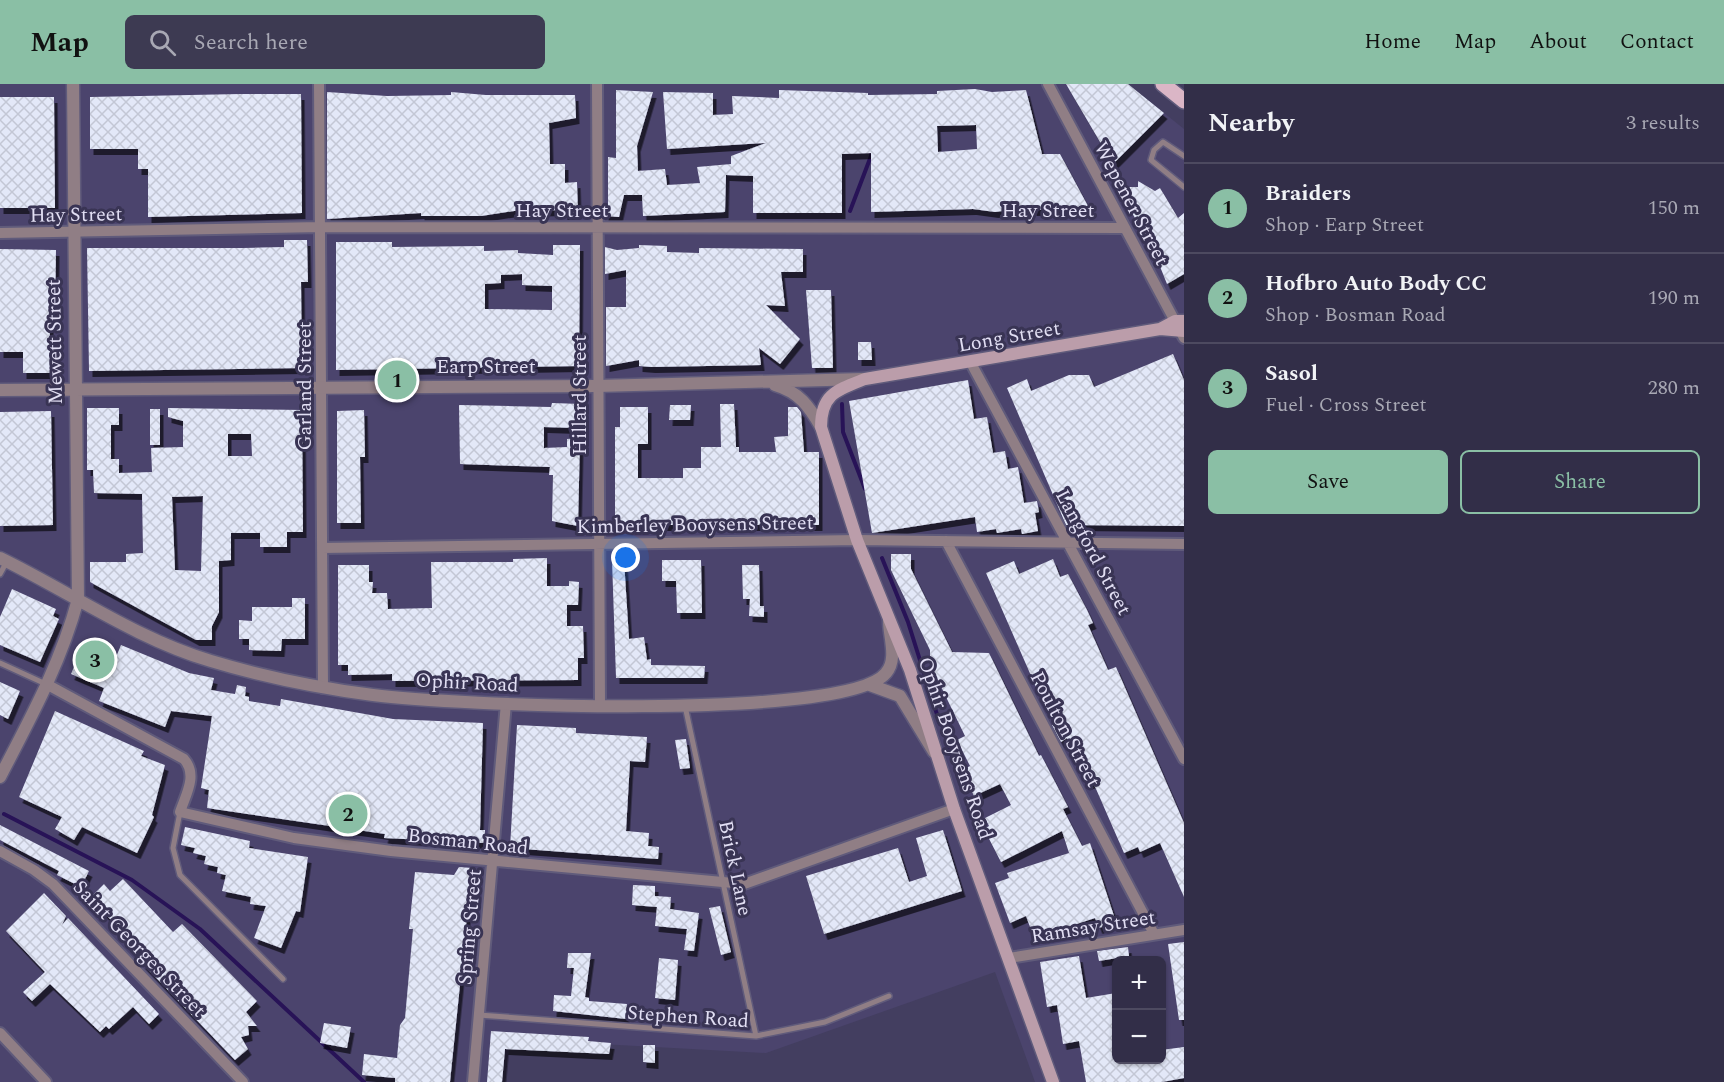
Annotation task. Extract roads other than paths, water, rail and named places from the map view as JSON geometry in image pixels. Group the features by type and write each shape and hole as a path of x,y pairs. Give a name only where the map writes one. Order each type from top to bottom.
{"main road":[{"path":"1163,84 1184,101"},
{"name":"Long Street","path":"821,428 822,409 828,397 865,379 971,363 1160,329 1181,328"},
{"name":"Ophir Booysens Road","path":"821,428 857,540 925,713 935,753 954,809 1053,1082"}],"street":[{"name":"Mewett Street","path":"0,777 48,685 67,639 78,599 74,391 73,84"},
{"name":"Garland Street","path":"319,84 322,227 323,688"},
{"name":"Hillard Street","path":"597,84 600,706"},
{"name":"Wepener Street","path":"1048,84 1124,228 1181,328"},
{"name":"Hay Street","path":"0,233 322,227 1124,228"},
{"name":"Langford Street","path":"971,363 1184,759"},
{"name":"Earp Street","path":"0,390 464,385 597,386 865,379"},
{"path":"765,382 798,395 808,405 821,428"},
{"name":"Kimberley Booysens Street","path":"322,548 857,540 1184,544"},
{"name":"Poulton Street","path":"946,541 1154,934"},
{"name":"Ophir Road","path":"3,560 183,652 254,673 323,688 435,701 685,706 771,700 870,685"},
{"path":"870,685 884,675 891,665 889,618"},
{"path":"48,685 184,759 191,770 191,779 180,812"},
{"path":"870,685 900,696 935,753"},
{"name":"Spring Street","path":"473,1082 506,703"},
{"name":"Bosman Road","path":"180,812 294,838 493,862 744,884 954,809"},
{"name":"Saint Georges Street","path":"0,850 54,885 243,1082"},
{"name":"Ramsay Street","path":"1009,958 1184,930"},
{"path":"0,1033 46,1082"}],"lane":[{"path":"1184,156 1162,142 1154,150 1151,160 1184,187"},
{"path":"0,574 3,560"},
{"path":"0,663 48,685"},
{"name":"Brick Lane","path":"685,706 756,1035"},
{"path":"180,812 173,848 180,875 283,980"},
{"name":"Stephen Road","path":"479,1015 756,1035 825,1022 890,996"}],"waterway":[{"path":"850,211 871,156 871,148"},
{"path":"842,404 843,432 865,489"},
{"path":"882,558 908,622 940,724"},
{"path":"947,743 965,788"},
{"path":"4,814 132,880 200,929 364,1082"}],"place":[{"name":"Braiders","path":"397,380"},
{"name":"Sasol","path":"95,660"},
{"name":"Hofbro Auto Body CC","path":"348,814"}]}
